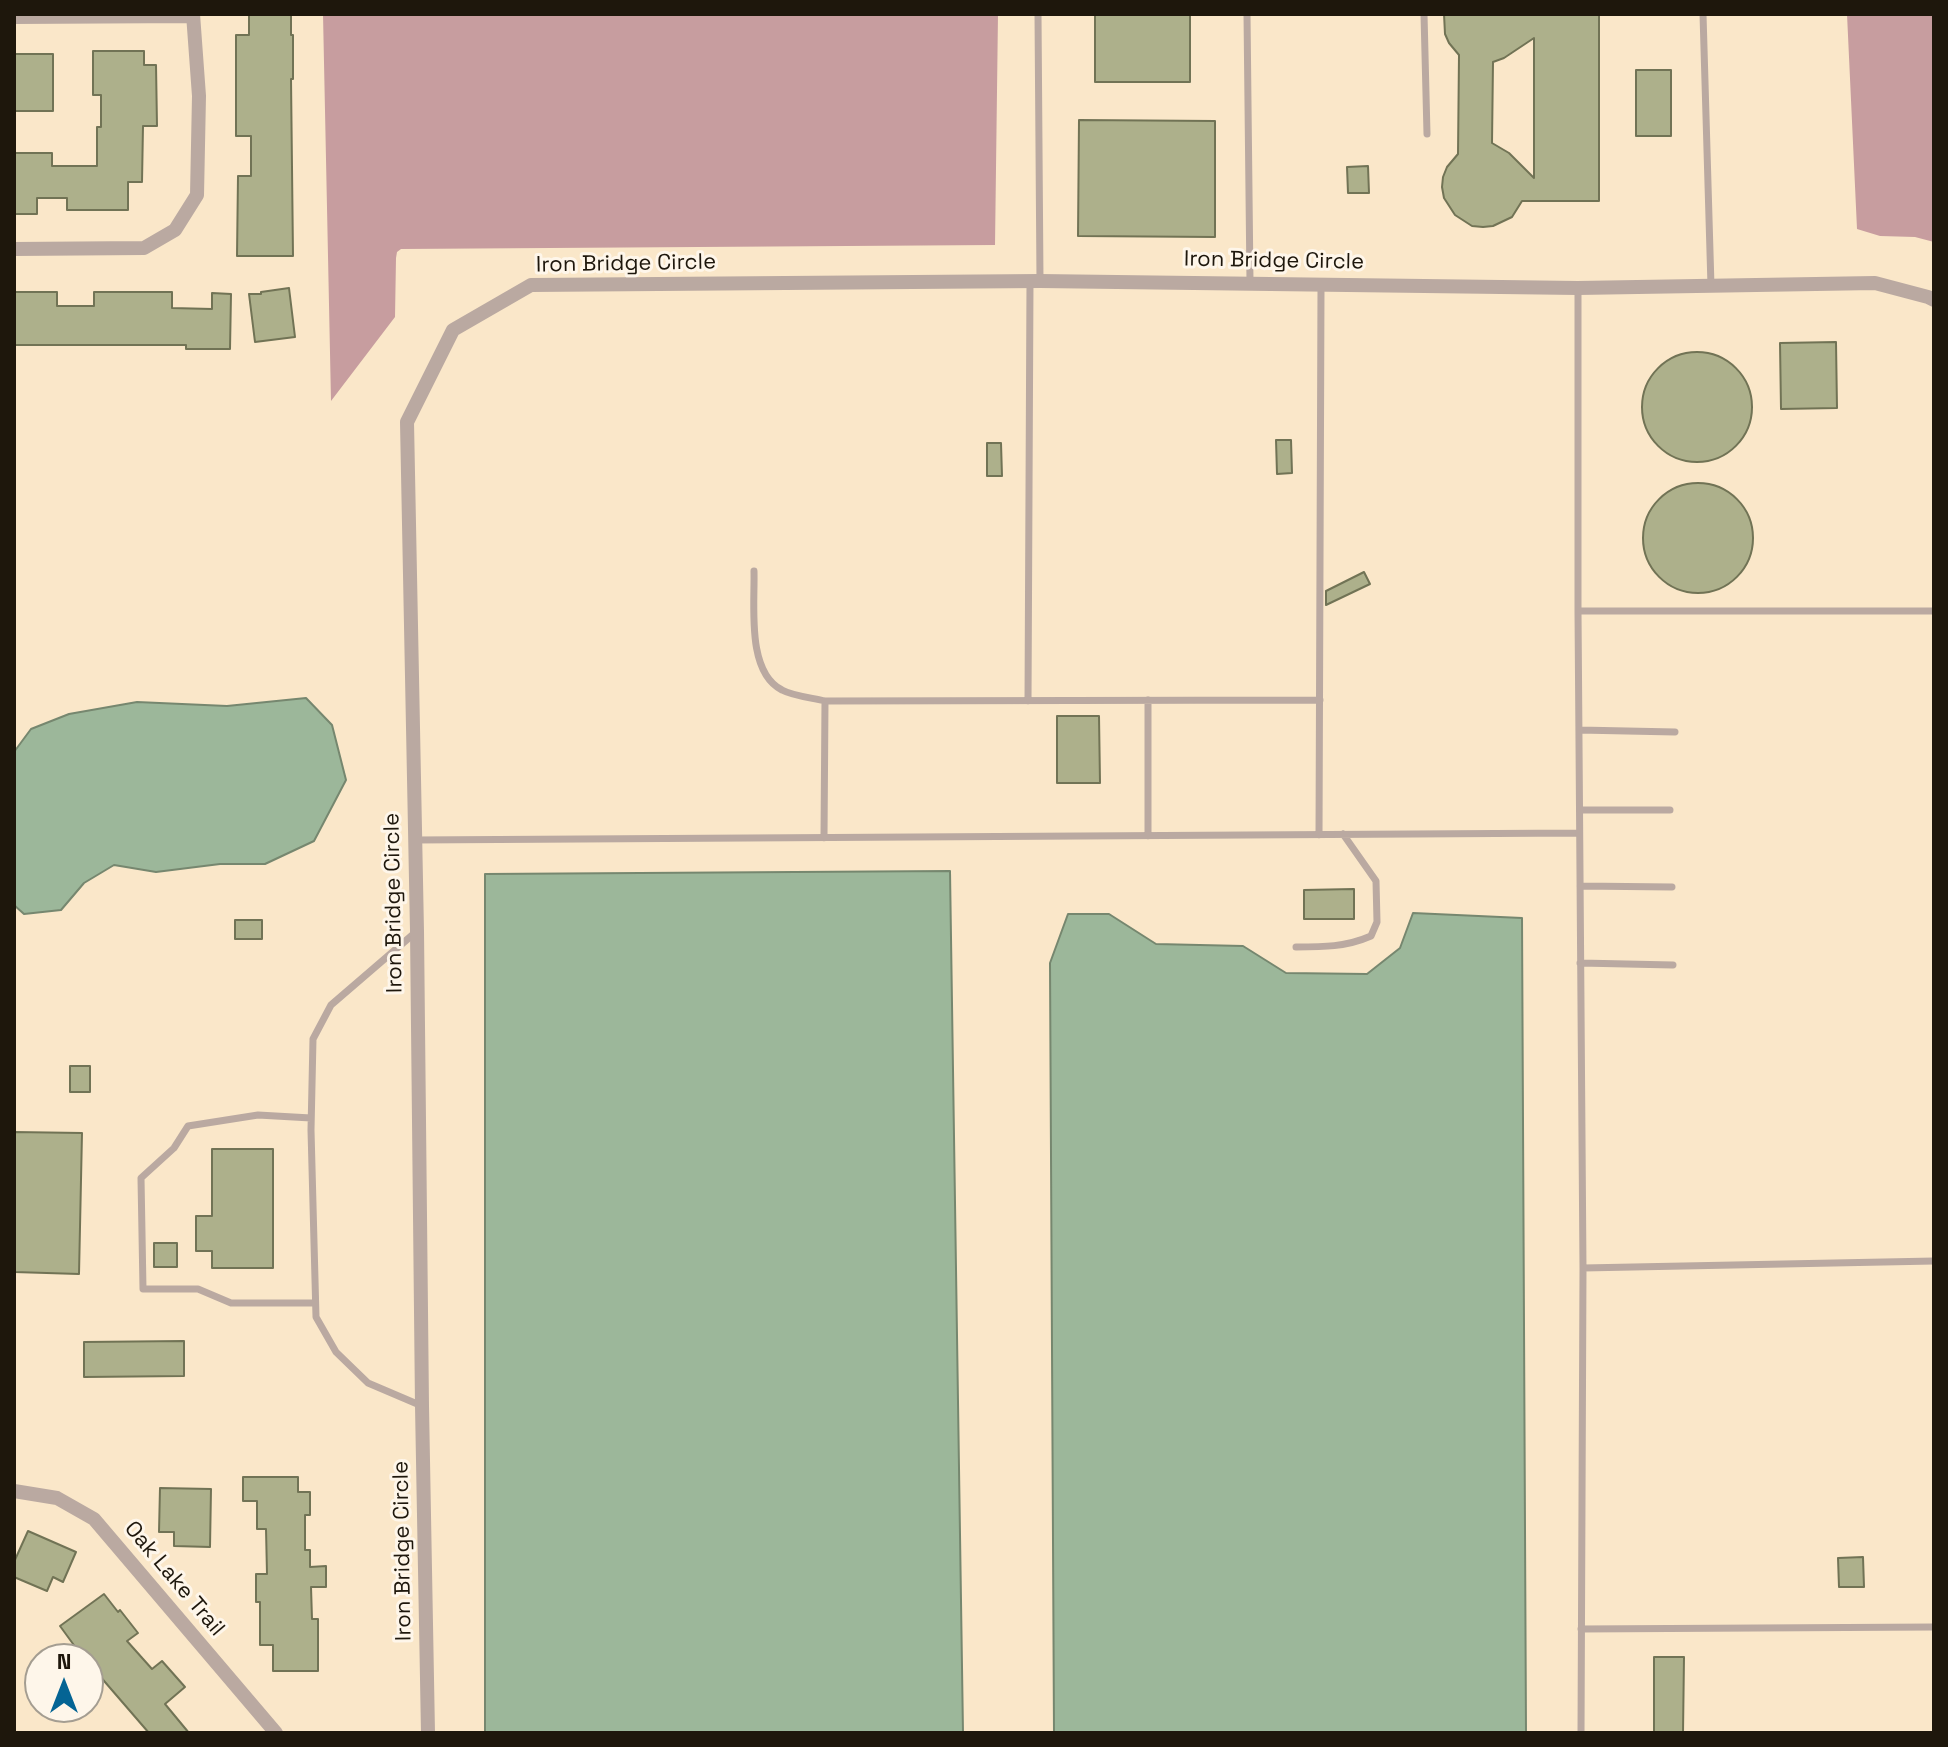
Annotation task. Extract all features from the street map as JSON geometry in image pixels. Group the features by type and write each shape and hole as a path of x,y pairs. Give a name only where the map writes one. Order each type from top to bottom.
{"street":[{"path":"14,17 193,15 199,96 197,195 175,230 144,248 14,249"},
{"name":"Iron Bridge Circle","path":"428,1733 407,422 453,330 531,285 1035,281 1578,288 1875,283 1934,300"},
{"name":"Oak Lake Trail","path":"14,1491 57,1498 94,1519 276,1733"}],"lane":[{"path":"1028,701 1038,14"},
{"path":"1247,14 1250,282"},
{"path":"1424,14 1427,134"},
{"path":"1703,14 1711,286"},
{"path":"1319,835 1321,284"},
{"path":"1578,288 1583,1268 1581,1733"},
{"path":"754,571 756,649 767,678 781,690 825,701 1320,700"},
{"path":"1578,611 1934,611"},
{"path":"1148,700 1148,836"},
{"path":"824,838 825,701"},
{"path":"1579,730 1675,732"},
{"path":"1580,810 1670,810"},
{"path":"415,840 1579,833"},
{"path":"1296,947 1337,947 1357,942 1371,936 1377,922 1376,881 1343,834"},
{"path":"1580,886 1672,887"},
{"path":"417,931 331,1005 313,1039 311,1118 316,1317 336,1352 368,1383 422,1406"},
{"path":"1580,963 1673,965"},
{"path":"311,1118 258,1115 188,1126 174,1148 141,1178 143,1289 198,1289 231,1303 315,1303"},
{"path":"1583,1268 1934,1261"},
{"path":"1581,1629 1934,1627"}],"shaded area":[{"path":"323,14 998,14 995,245 401,249 396,258 395,317 331,401"},
{"path":"1847,14 1934,14 1934,242 1915,237 1880,236 1857,229"},
{"path":"306,698 332,725 346,780 314,841 265,864 220,864 156,872 114,865 84,883 61,910 24,914 14,905 14,752 31,729 69,714 137,702 227,706"},
{"path":"950,871 963,1733 485,1733 485,874"},
{"path":"1413,913 1522,918 1526,1733 1054,1733 1050,963 1068,914 1109,914 1156,944 1243,946 1286,973 1367,974 1400,948"}],"building":[{"path":"249,14 291,14 293,256 237,256 238,176 251,176 251,136 236,136 236,35 249,35"},
{"path":"1095,14 1190,14 1190,82 1095,82"},
{"path":"1444,14 1599,14 1599,201 1522,201 1512,217 1483,227 1472,226 1455,215 1444,198 1442,187 1447,167 1458,154 1459,55 1445,34","holes":["1534,38 1534,178 1509,153 1492,143 1493,62"]},
{"path":"93,51 144,51 144,65 156,65 157,126 143,126 142,182 128,182 128,210 67,210 67,198 37,198 37,214 14,214 14,153 52,153 52,166 97,166 101,95 93,95"},
{"path":"14,54 53,54 53,111 14,111"},
{"path":"1636,70 1671,70 1671,136 1636,136"},
{"path":"1079,120 1215,121 1215,237 1078,236"},
{"path":"1368,166 1369,193 1348,193 1347,167"},
{"path":"289,288 295,337 255,342 249,294"},
{"path":"14,292 57,292 57,306 94,306 94,292 172,292 172,308 212,309 212,293 231,294 230,349 186,349 186,345 14,345"},
{"path":"1836,342 1837,408 1781,409 1780,343"},
{"path":"1697,352 1718,357 1736,368 1747,386 1752,407 1747,428 1736,446 1718,457 1697,462 1676,457 1658,446 1647,428 1642,407 1647,386 1658,368 1676,357"},
{"path":"1276,440 1291,440 1292,473 1277,474"},
{"path":"987,443 1001,443 1002,476 987,476"},
{"path":"1698,483 1719,488 1737,499 1748,517 1753,538 1748,559 1737,577 1719,588 1698,593 1677,588 1659,577 1648,559 1643,538 1648,517 1659,499 1677,488"},
{"path":"1364,572 1370,584 1326,605 1326,591"},
{"path":"1057,716 1099,716 1100,783 1057,783"},
{"path":"1354,889 1354,919 1304,919 1304,890"},
{"path":"235,920 262,920 262,939 235,939"},
{"path":"70,1066 90,1066 90,1092 70,1092"},
{"path":"14,1132 82,1133 79,1274 14,1272"},
{"path":"212,1149 273,1149 273,1268 212,1268 212,1251 196,1251 196,1216 212,1216"},
{"path":"154,1243 177,1243 177,1267 154,1267"},
{"path":"184,1341 184,1376 84,1377 84,1342"},
{"path":"243,1477 298,1477 298,1492 310,1492 310,1515 305,1515 305,1550 310,1550 310,1567 326,1566 326,1587 311,1587 312,1619 318,1619 318,1671 273,1671 273,1645 260,1645 260,1602 256,1602 256,1574 267,1574 266,1529 257,1529 257,1501 243,1501"},
{"path":"160,1488 211,1489 210,1547 174,1546 174,1532 159,1532"},
{"path":"28,1531 76,1552 63,1582 53,1577 47,1591 14,1577 14,1562"},
{"path":"1863,1557 1864,1587 1839,1587 1838,1558"},
{"path":"104,1594 138,1633 127,1641 152,1669 162,1661 185,1687 165,1704 189,1733 149,1733 104,1681 104,1643 72,1643 60,1626"},
{"path":"1654,1657 1684,1657 1683,1733 1654,1733"}]}
